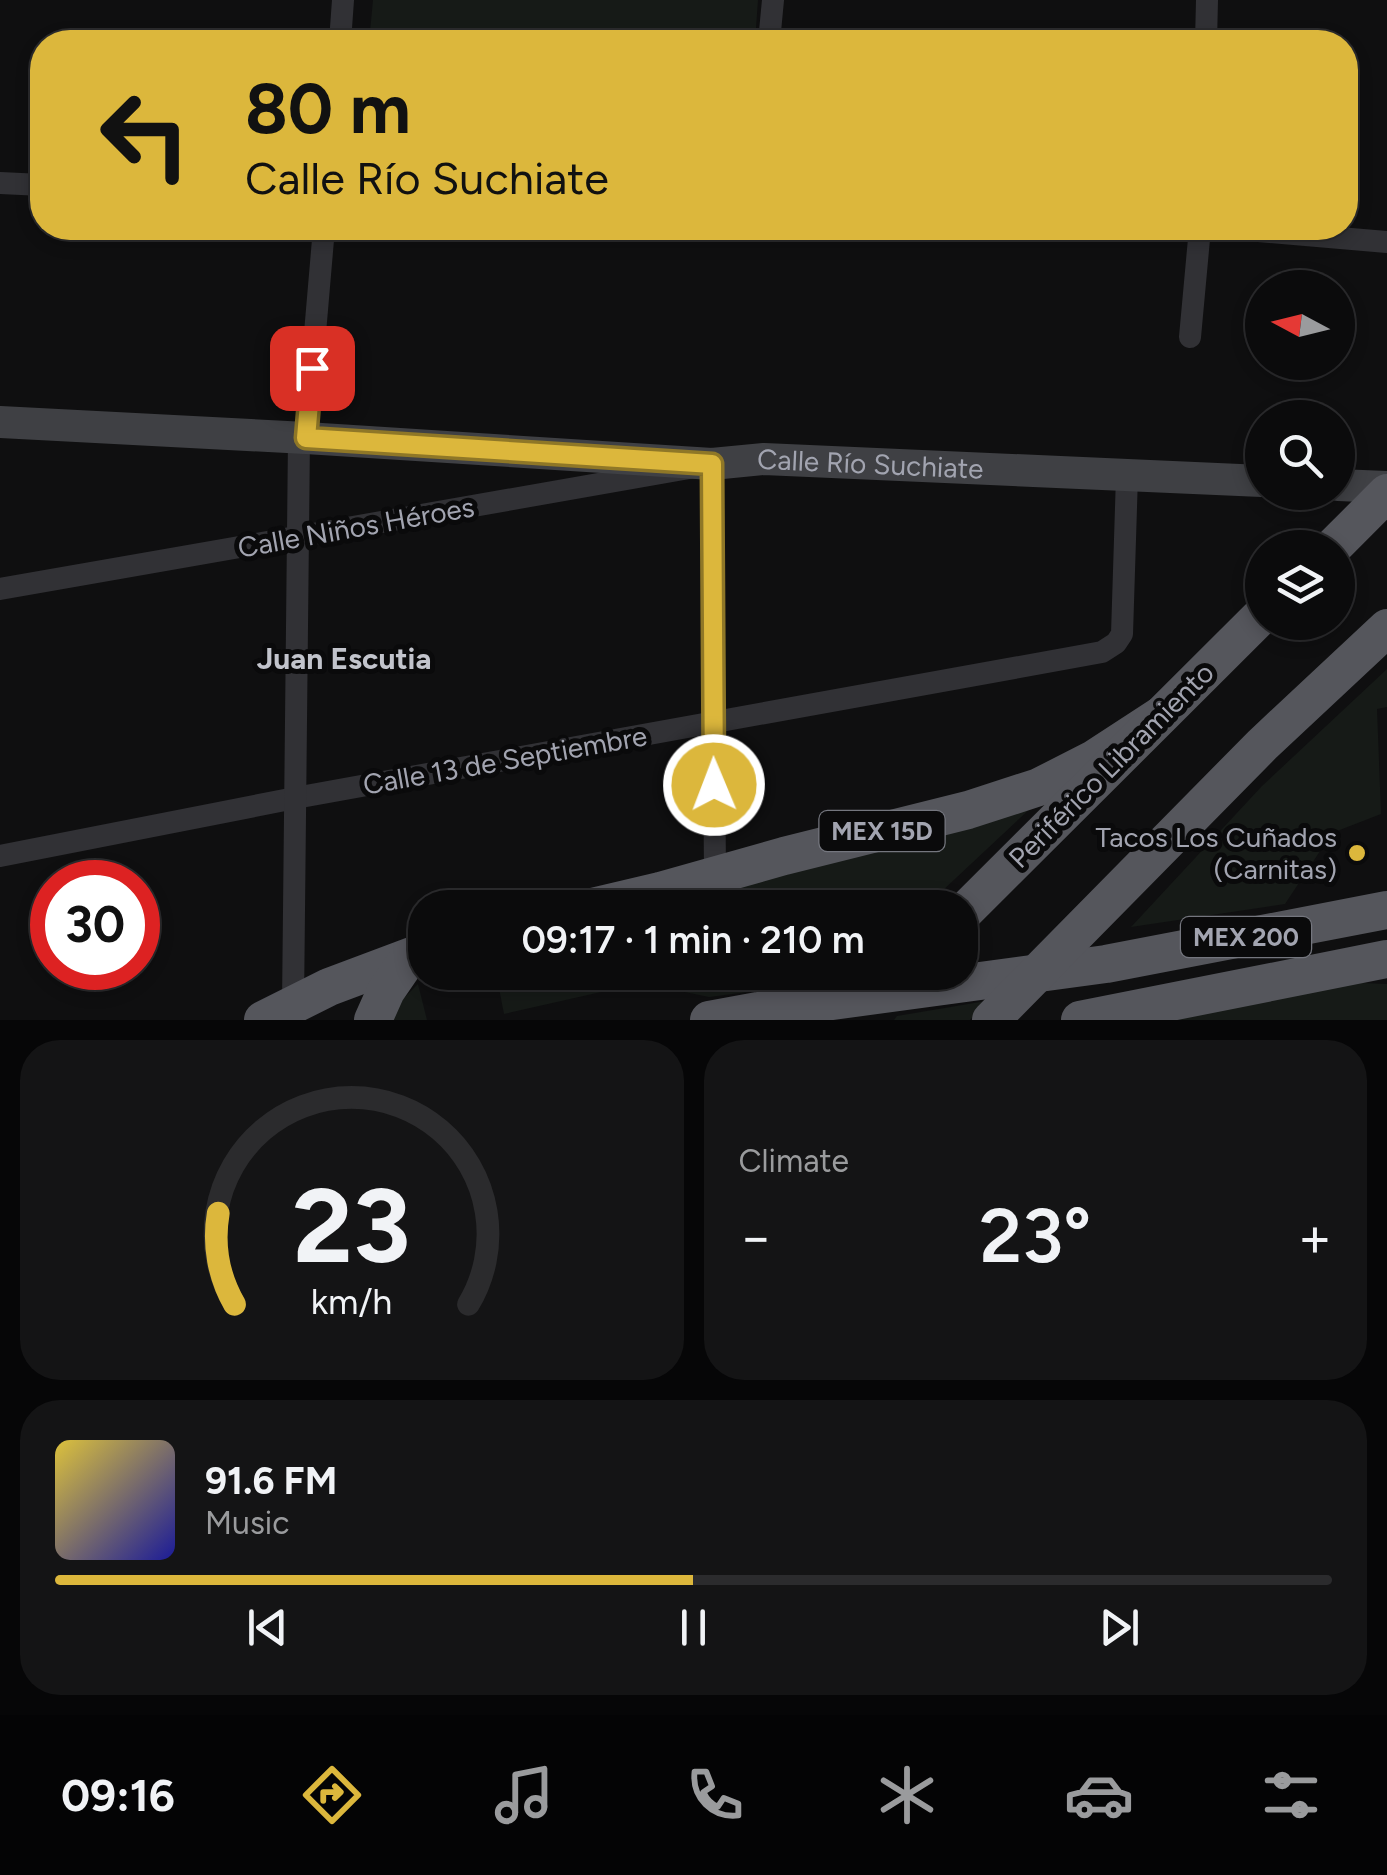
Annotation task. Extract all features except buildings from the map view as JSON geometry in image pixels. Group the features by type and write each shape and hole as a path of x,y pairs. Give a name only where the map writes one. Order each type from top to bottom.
{"highway":[{"path":"1349,530 1387,490"},
{"path":"991,1020 1262,745 1387,628"},
{"name":"Periférico Libramiento","path":"978,898 1245,632"},
{"name":"MEX 15D","path":"660,890 968,810 1039,787 1094,759 1160,716"},
{"name":"MEX 200","path":"709,1020 1106,964 1387,910"},
{"path":"278,1013 328,988 408,958"},
{"name":"MEX 200","path":"1080,1020 1387,960"},
{"path":"373,1020 386,991 408,965"},
{"path":"856,1020 886,990"}],"main road":[{"name":"Calle Río Suchiate","path":"0,422 712,464 764,459 1245,481"},
{"path":"1355,487 1387,490"}],"street":[{"path":"341,30 343,0"},
{"path":"770,30 773,0"},
{"path":"1207,30 1208,0"},
{"path":"0,183 30,184"},
{"path":"278,1013 295,798 303,438 323,240"},
{"path":"1190,337 1199,240"},
{"path":"1358,240 1387,242"},
{"path":"712,464 716,876"},
{"name":"Calle Niños Héroes","path":"0,589 712,464"},
{"name":"Calle 13 de Septiembre","path":"0,856 295,798 1102,652 1116,644 1122,634 1127,476"}],"shaded area":[{"path":"373,0 758,0 756,30 370,30"},
{"path":"1387,669 1387,707 1377,709 1381,814 1332,833 1285,904 1131,927 1262,786"},
{"path":"1034,805 943,890 714,890"},
{"path":"1337,982 1387,984 1387,1020 1173,1020"},
{"path":"412,990 420,990 427,1020 392,1020"},
{"path":"499,990 610,990 504,1014"},
{"path":"675,990 764,990 709,997"},
{"path":"986,1001 970,1020 894,1020 897,1016"}],"place":[{"name":"Tacos Los Cuñados (Carnitas)","path":"1357,853"}],"district":[{"name":"Juan Escutia","path":"344,659"}],"route":[{"path":"312,368 306,438 712,464 714,785"}]}
